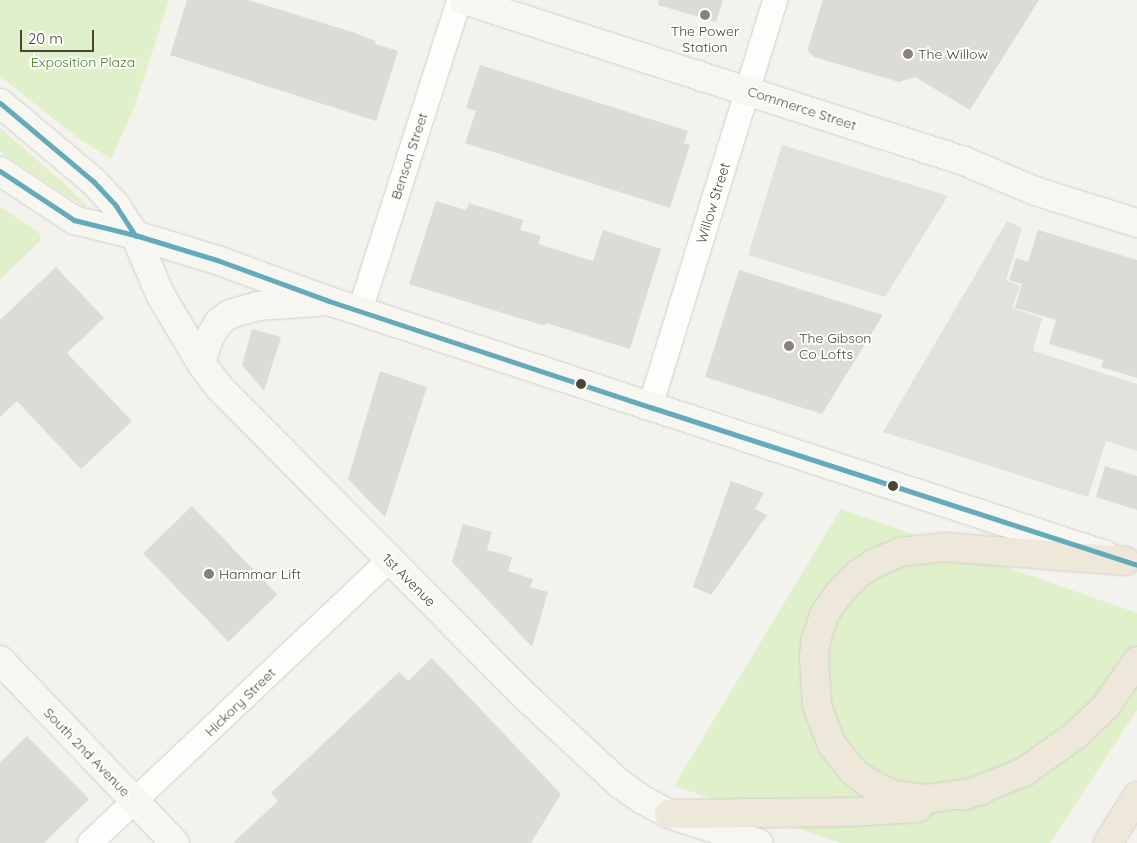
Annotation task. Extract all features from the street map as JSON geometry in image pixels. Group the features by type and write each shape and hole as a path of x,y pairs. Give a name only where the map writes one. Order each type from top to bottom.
{"highway":[{"path":"980,791 927,799 894,795 867,782 851,769 832,745 817,706 814,656 816,640 825,613 840,592 857,575 875,563 902,552 944,547 1131,563"},
{"path":"670,814 852,812 920,808 980,791 1024,772 1076,734 1106,706 1137,661"},
{"path":"1108,843 1137,796"}],"main road":[{"name":"Commerce Street","path":"464,0 964,160 1035,191 1137,223"},
{"name":"1st Avenue","path":"0,103 94,182 116,206 135,235 160,294 201,363 220,388 526,697 620,784 670,814 758,843"},
{"path":"0,171 74,220 135,235 217,260 329,301 1131,563"},
{"path":"201,363 209,338 218,322 230,314 258,306 329,301"},
{"name":"South 2nd Avenue","path":"0,660 175,843"}],"street":[{"name":"Benson Street","path":"360,311 459,0"},
{"name":"Willow Street","path":"650,407 775,0"},
{"name":"Hickory Street","path":"90,843 389,560"}],"green space":[{"name":"Exposition Plaza","path":"0,0 169,0 133,111 111,159 74,135 0,76"},
{"path":"0,128 65,184 86,205 85,207 0,152"},
{"path":"0,206 39,233 41,240 0,280"},
{"path":"841,509 1137,613 1137,710 1050,843 840,843 674,786"}],"shaded area":[{"path":"782,145 948,196 885,297 748,255"},
{"path":"1007,221 1022,228 1006,280 1020,286 1012,308 1042,318 1033,351 1137,384 1137,451 1106,441 1088,497 883,432"}],"building":[{"path":"187,0 248,0 352,32 376,41 375,44 398,51 376,121 170,55"},
{"name":"The Power Station","path":"659,0 723,0 716,22 658,5"},
{"name":"The Willow","path":"823,0 1039,0 970,110 915,77 899,82 814,57 808,51 809,44"},
{"path":"480,65 688,131 684,143 690,145 670,208 465,143 476,111 466,108"},
{"path":"436,201 466,210 469,203 523,220 520,230 541,236 538,244 593,261 603,230 661,249 630,349 546,323 545,326 409,284"},
{"path":"1038,230 1137,260 1137,378 1101,367 1103,360 1049,344 1056,320 1015,308 1022,284 1009,280 1016,258 1028,262"},
{"path":"56,267 104,318 67,353 132,421 81,469 17,401 0,417 0,320"},
{"name":"The Gibson Co Lofts","path":"739,270 883,315 822,414 705,377"},
{"path":"252,329 281,337 264,391 242,365"},
{"path":"380,371 427,387 385,517 348,479"},
{"path":"1105,466 1137,476 1137,510 1096,497"},
{"path":"731,481 764,493 755,509 767,515 711,595 693,587"},
{"name":"Hammar Lift","path":"192,506 277,594 229,642 143,553"},
{"path":"463,524 492,532 487,550 512,557 508,571 533,579 530,587 548,592 532,647 452,562"},
{"path":"432,658 561,794 531,843 233,843 278,801 271,793 399,672 408,681"},
{"path":"27,736 89,799 44,843 0,843 0,762"}],"transit line":[{"path":"0,103 94,182 116,206 135,235 217,260 329,301 650,407 1137,565"},
{"path":"0,171 74,220 142,237"}],"place":[{"name":"The Power Station","path":"705,15"},
{"name":"The Willow","path":"908,54"},
{"name":"The Gibson Co Lofts","path":"789,346"},
{"name":"Hammar Lift","path":"209,574"}]}
